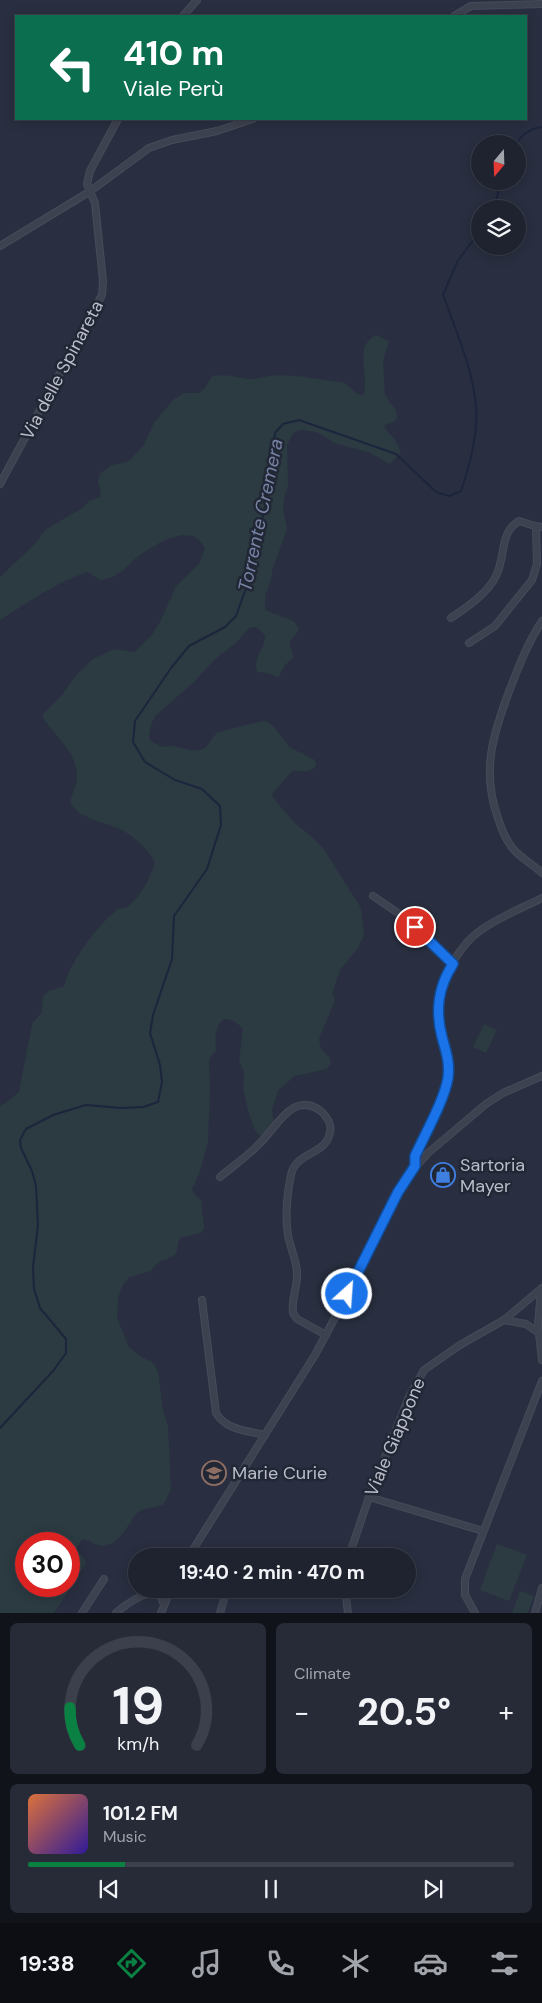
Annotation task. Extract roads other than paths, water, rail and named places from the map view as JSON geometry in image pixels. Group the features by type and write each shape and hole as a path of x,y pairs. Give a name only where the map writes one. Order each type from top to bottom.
{"street":[{"path":"184,15 197,0"},
{"path":"456,15 471,6 542,4"},
{"path":"89,192 87,184 90,171 117,120"},
{"path":"0,246 89,192 149,148 172,140 217,132 250,120"},
{"name":"Via delle Spinareta","path":"0,484 102,295 103,281 95,203 89,192"},
{"path":"451,618 482,594 496,577 502,562 506,536 510,526 519,521 539,526 538,564 532,580 495,626 469,643"},
{"path":"542,621 519,665 498,721 491,745 489,771 491,800 511,847 542,873"},
{"path":"373,896 404,917 453,964"},
{"path":"415,1166 415,1156 448,1080 449,1059 439,1024 437,1008 442,986 453,964 479,931 542,898"},
{"path":"194,1548 315,1356 398,1192 415,1166 486,1104 503,1093 542,1076"},
{"path":"220,1177 261,1143 291,1109 300,1105 308,1106 318,1109 326,1116 331,1130 326,1142 300,1160 291,1173 286,1221 297,1271 292,1307 293,1315 297,1320 326,1335"},
{"path":"541,1289 539,1333 542,1360"},
{"name":"Viale Giappone","path":"352,1548 369,1497 408,1397 424,1370 460,1345 504,1320 541,1289"},
{"path":"202,1300 216,1413 223,1422 232,1427 265,1435"},
{"path":"504,1320 526,1324 539,1333"},
{"path":"475,1613 465,1595 464,1584 542,1381"},
{"path":"369,1497 483,1531"},
{"path":"82,1613 104,1579"},
{"path":"535,1613 542,1588"},
{"path":"116,1613 125,1604 136,1598"},
{"path":"162,1598 164,1605"},
{"path":"161,1613 167,1598"},
{"path":"220,1613 225,1598"},
{"path":"346,1598 348,1613"}],"waterway":[{"name":"Torrente Cremera","path":"523,135 542,127"},
{"name":"Torrente Cremera","path":"496,200 499,190"},
{"name":"Torrente Cremera","path":"0,1428 53,1371 66,1353 66,1339 40,1308 34,1289 33,1267 38,1225 36,1186 32,1171 21,1148 20,1140 26,1129 53,1115 86,1105 121,1108 143,1107 158,1102 162,1082 160,1065 150,1033 153,1015 172,959 174,916 207,869 221,825 220,806 202,789 175,780 145,762 133,742 135,721 171,668 189,646 225,627 236,616 249,580 267,497 275,433 283,424 299,420 396,454 436,492 449,496 461,491 473,449 476,407 468,364 443,295 457,262 471,243"}],"place":[{"name":"Sartoria Mayer","path":"443,1175"},
{"name":"Marie Curie","path":"214,1473"}]}
